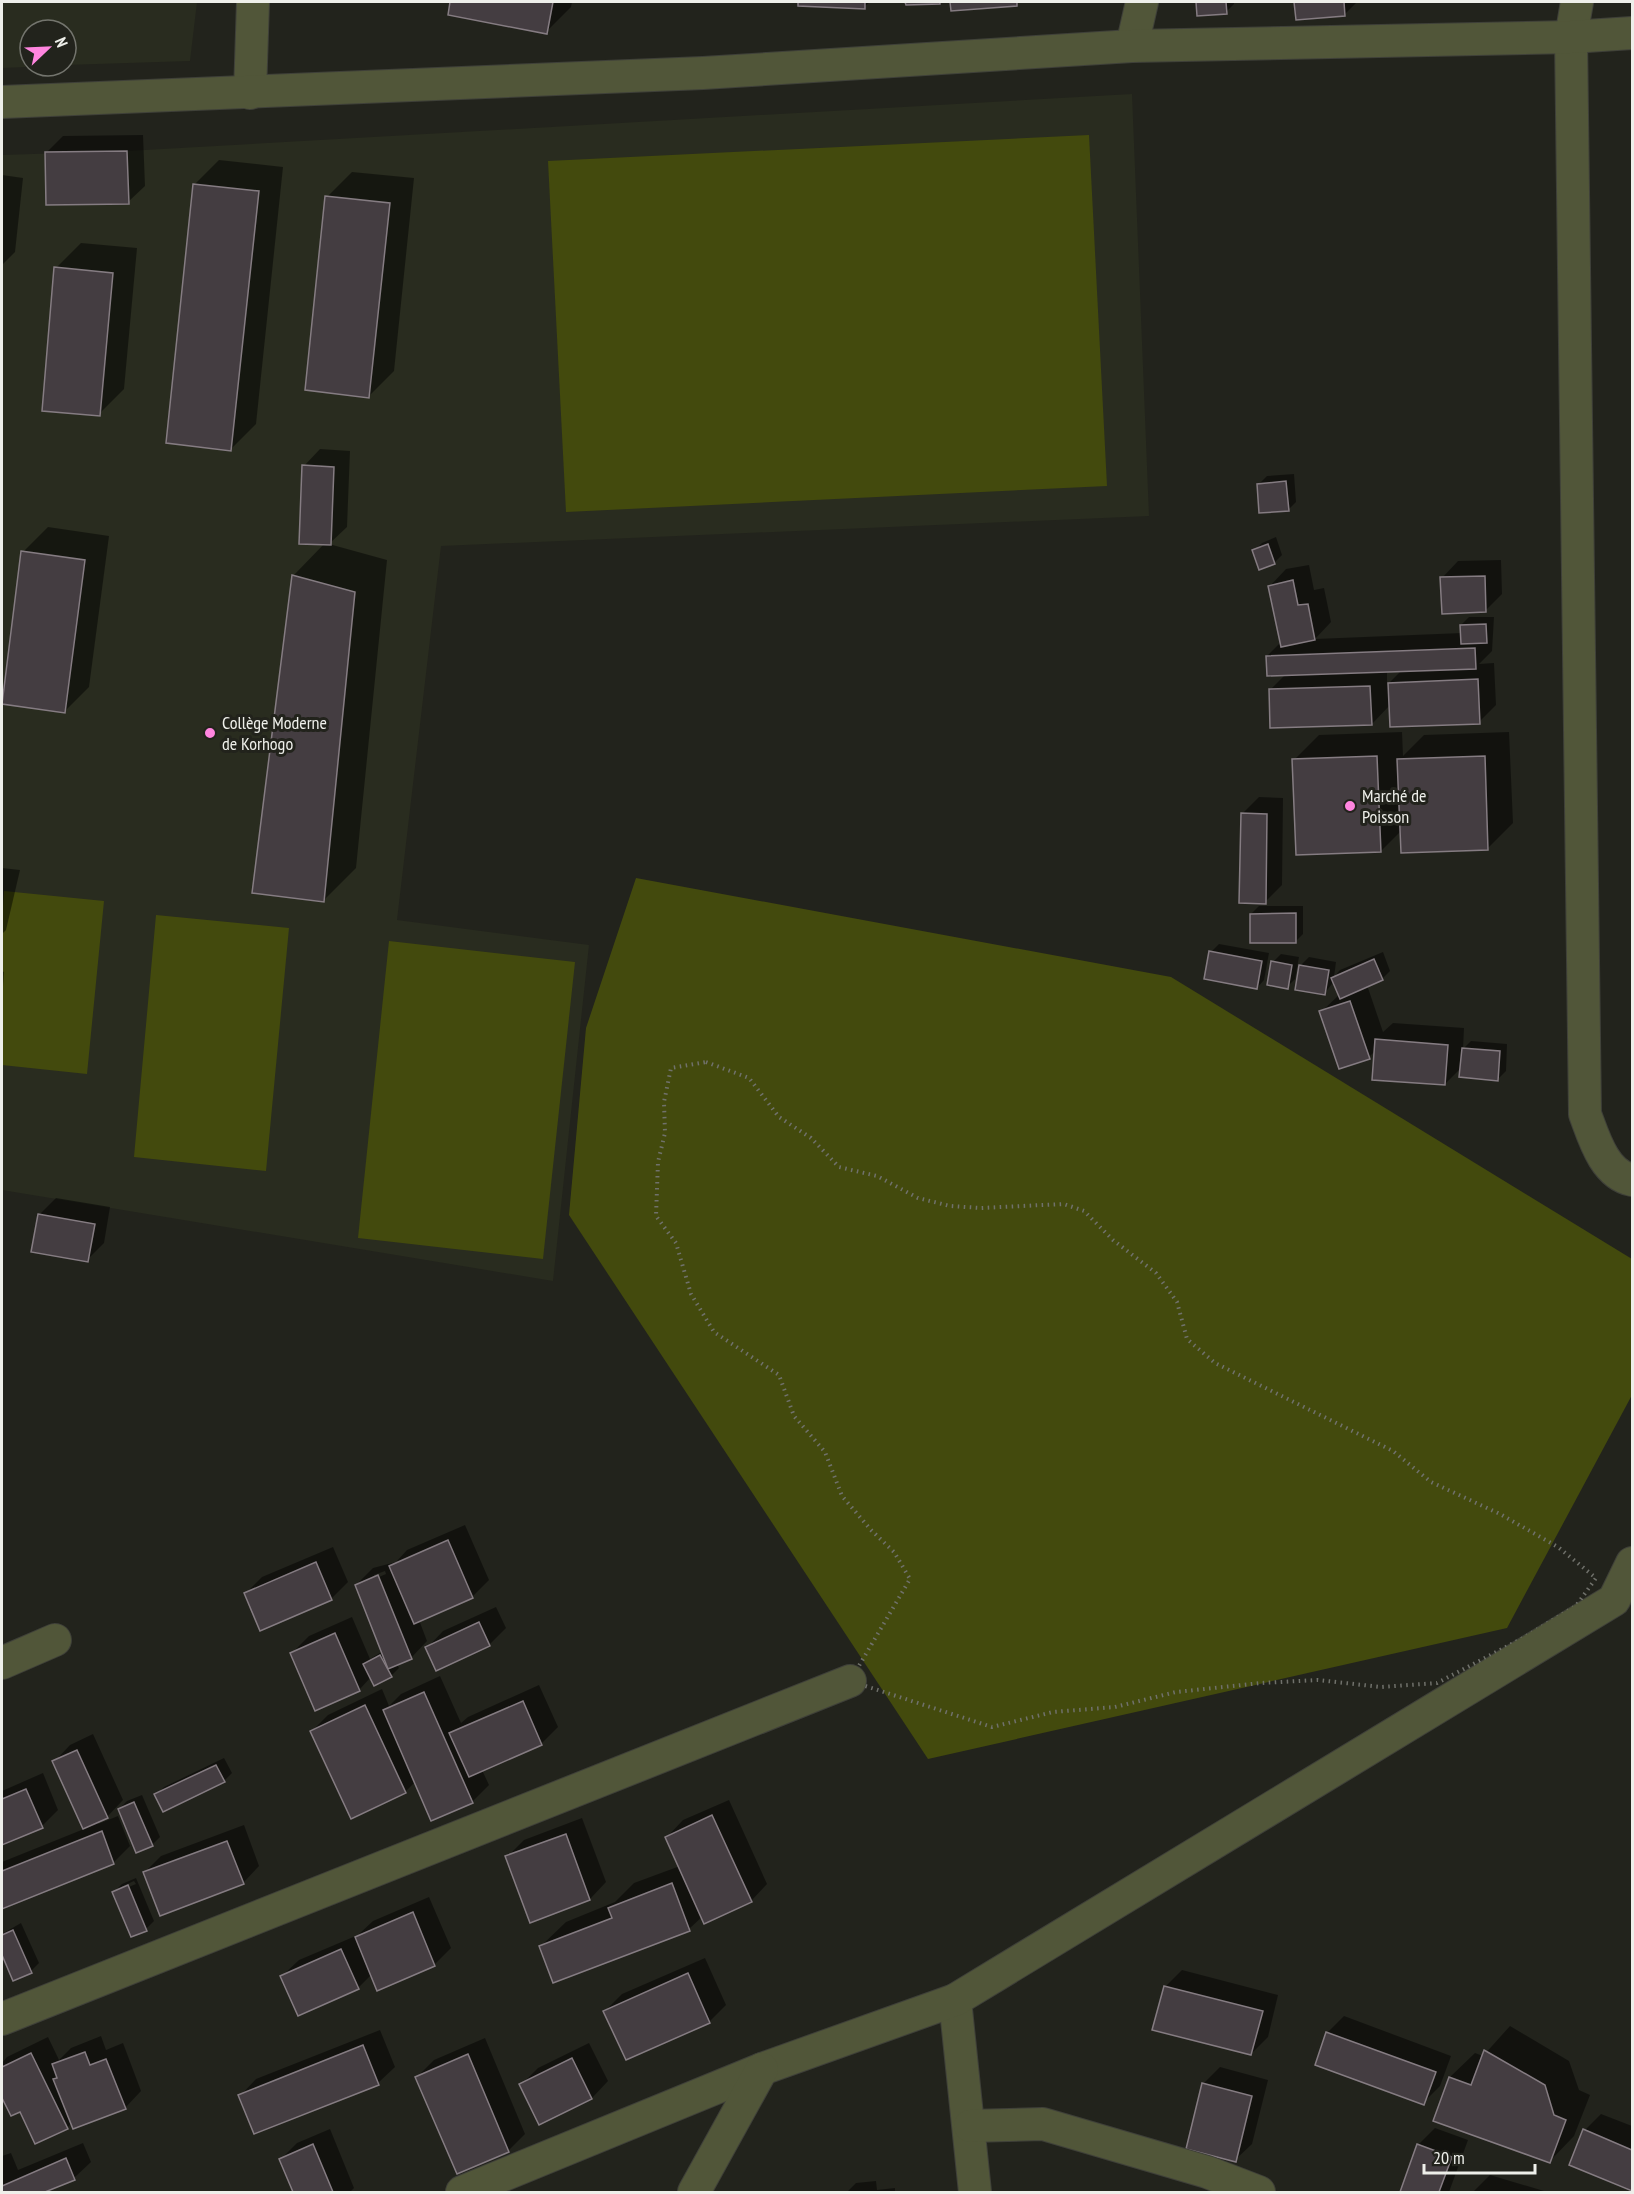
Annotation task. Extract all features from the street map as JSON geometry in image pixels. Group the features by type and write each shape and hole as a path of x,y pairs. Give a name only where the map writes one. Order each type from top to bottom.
{"street":[{"path":"250,93 253,2"},
{"path":"1132,46 1142,2"},
{"path":"1577,2 1570,37 1585,1114 1599,1152 1623,1178 1632,1180"},
{"path":"2,102 703,73 1132,46 1570,37 1632,33"},
{"path":"462,2193 762,2068 955,2000 1614,1600 1632,1563"},
{"path":"2,1663 55,1640"},
{"path":"2,2019 850,1681"},
{"path":"955,2000 970,2126 975,2193"},
{"path":"694,2193 762,2068"},
{"path":"970,2126 1043,2124 1207,2172 1260,2193"}],"path":[{"path":"706,1062 749,1078 779,1117 811,1138 839,1167 877,1176 918,1198 950,1206 981,1208 1064,1204 1084,1211 1113,1240 1156,1273 1177,1302 1187,1338 1215,1363 1394,1451 1431,1482 1500,1514 1549,1542 1596,1578 1576,1606 1516,1642 1437,1683 1382,1687 1318,1680 1261,1683 1176,1692 1115,1707 1053,1712 992,1727 850,1681 910,1580 894,1552 871,1530 842,1496 825,1452 794,1416 779,1375 714,1332 691,1294 676,1243 656,1216 658,1162 665,1133 664,1102 671,1068 706,1062"}],"shaded area":[{"path":"2,2 197,2 190,61 78,65 78,18 18,18 18,67 2,68"},
{"name":"Collège Moderne de Korhogo","path":"1132,94 1149,516 441,546 397,920 589,945 553,1281 2,1190 2,155 127,151"}],"green space":[{"path":"1089,135 1107,486 566,512 548,161"},
{"path":"636,878 1171,977 1632,1259 1632,1395 1507,1628 928,1759 569,1215 586,1028"},
{"path":"4,891 104,901 87,1074 2,1065"},
{"path":"156,915 289,928 266,1171 134,1157"},
{"path":"389,941 575,962 543,1259 358,1238"}],"building":[{"path":"450,2 553,2 547,34 448,15"},
{"path":"798,2 865,2 865,9 798,6"},
{"path":"905,2 940,2 940,4 906,5"},
{"path":"950,2 1017,2 1017,6 951,11"},
{"path":"1196,2 1226,2 1227,14 1197,16"},
{"path":"1294,2 1344,2 1345,16 1296,20"},
{"path":"127,151 129,204 46,205 45,152"},
{"path":"193,184 259,191 231,451 166,443"},
{"path":"325,196 390,203 369,398 305,390"},
{"path":"54,267 113,273 100,416 42,411"},
{"path":"302,465 334,467 331,545 299,544"},
{"path":"1286,481 1289,511 1259,513 1257,484"},
{"path":"1268,544 1275,564 1259,570 1252,550"},
{"path":"21,551 85,560 65,713 2,704"},
{"path":"292,575 355,592 324,902 252,893"},
{"path":"1485,576 1486,612 1442,614 1440,577"},
{"path":"1293,580 1298,605 1308,604 1315,640 1281,647 1268,586"},
{"path":"1486,624 1487,643 1461,644 1460,625"},
{"path":"1475,648 1476,669 1267,676 1266,656"},
{"path":"1478,679 1480,724 1390,727 1388,683"},
{"path":"1370,686 1372,725 1270,728 1269,689"},
{"path":"1377,756 1381,852 1296,855 1292,759"},
{"path":"1485,756 1488,850 1401,853 1397,759"},
{"path":"1241,813 1267,814 1266,904 1239,903"},
{"path":"1296,913 1296,943 1250,943 1250,914"},
{"path":"1209,951 1262,961 1257,989 1204,979"},
{"path":"1374,959 1383,980 1340,999 1331,978"},
{"path":"1271,961 1292,965 1288,989 1267,985"},
{"path":"1299,965 1329,970 1325,995 1295,990"},
{"path":"1350,1001 1370,1059 1339,1069 1319,1011"},
{"path":"1375,1039 1448,1045 1445,1085 1372,1080"},
{"path":"1462,1048 1500,1051 1498,1081 1459,1077"},
{"path":"38,1214 95,1224 88,1262 31,1252"},
{"path":"448,1540 473,1598 414,1624 389,1566"},
{"path":"316,1562 332,1600 260,1631 244,1593"},
{"path":"378,1575 412,1659 388,1669 355,1585"},
{"path":"479,1622 490,1646 436,1671 425,1647"},
{"path":"335,1633 360,1691 315,1711 290,1653"},
{"path":"380,1655 392,1677 374,1686 363,1664"},
{"path":"424,1692 473,1803 431,1821 383,1710"},
{"path":"523,1701 542,1745 469,1777 449,1733"},
{"path":"365,1705 406,1793 351,1819 310,1731"},
{"path":"77,1750 108,1818 83,1829 52,1761"},
{"path":"216,1765 225,1782 163,1812 154,1794"},
{"path":"26,1789 43,1828 2,1845 2,1799"},
{"path":"134,1802 153,1846 136,1853 118,1809"},
{"path":"712,1815 752,1902 704,1924 665,1837"},
{"path":"102,1831 114,1864 2,1909 2,1871"},
{"path":"566,1834 590,1900 530,1923 505,1856"},
{"path":"227,1841 244,1884 160,1916 143,1872"},
{"path":"672,1883 690,1931 553,1983 539,1946 612,1918 608,1908"},
{"path":"128,1885 147,1931 131,1937 112,1892"},
{"path":"413,1912 435,1966 377,1991 355,1937"},
{"path":"13,1930 32,1973 13,1981 2,1955 2,1935"},
{"path":"341,1949 359,1989 298,2016 280,1976"},
{"path":"688,1973 710,2023 626,2060 603,2011"},
{"path":"1164,1986 1263,2011 1251,2055 1152,2030"},
{"path":"1326,2032 1436,2072 1424,2105 1315,2065"},
{"path":"363,2045 379,2085 254,2134 238,2095"},
{"path":"1484,2050 1545,2085 1554,2115 1566,2120 1550,2163 1433,2121 1449,2077 1471,2085"},
{"path":"85,2052 90,2065 106,2059 126,2109 73,2129 53,2079 57,2078 52,2064"},
{"path":"31,2053 68,2129 35,2144 20,2112 11,2116 2,2098 2,2067"},
{"path":"468,2054 509,2152 457,2174 415,2077"},
{"path":"572,2058 592,2099 539,2125 519,2084"},
{"path":"1202,2083 1252,2096 1236,2162 1186,2149"},
{"path":"1583,2129 1632,2150 1632,2191 1569,2165"},
{"path":"313,2144 333,2192 293,2192 279,2159"},
{"path":"1417,2144 1452,2157 1439,2192 1400,2192"},
{"path":"66,2158 75,2180 45,2192 2,2192 2,2186"}],"place":[{"name":"Collège Moderne de Korhogo","path":"210,733"},
{"name":"Marché de Poisson","path":"1350,806"}]}
